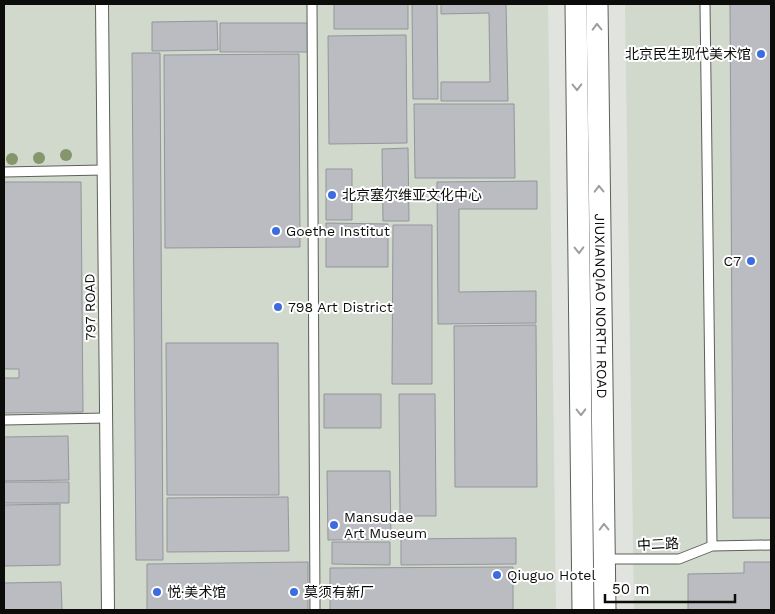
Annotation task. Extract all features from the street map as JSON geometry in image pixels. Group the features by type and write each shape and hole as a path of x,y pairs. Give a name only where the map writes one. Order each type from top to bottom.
{"street":[{"name":"797 ROAD","path":"102,4 108,610"},
{"name":"JIUXIANQIAO NORTH ROAD","path":"576,4 583,610"},
{"name":"JIUXIANQIAO NORTH ROAD","path":"597,4 604,610"}],"lane":[{"path":"312,4 315,610"},
{"path":"705,4 712,546"},
{"path":"4,172 103,170"},
{"path":"4,420 106,418"},
{"name":"中二路","path":"604,559 679,559 712,546 771,545"}],"shaded area":[{"name":"798 Art District","path":"4,4 548,4 556,610 4,610"},
{"path":"625,4 771,4 771,610 634,610"}],"building":[{"path":"334,4 408,4 408,29 334,29"},
{"path":"412,4 437,4 438,99 413,99"},
{"path":"441,4 506,4 508,101 441,101 441,82 490,82 489,13 441,14"},
{"name":"C7","path":"730,4 771,4 771,518 733,518"},
{"path":"217,21 218,50 152,51 152,22"},
{"path":"220,23 310,23 310,52 220,52"},
{"path":"406,35 407,143 329,144 328,36"},
{"path":"132,53 160,53 163,560 136,560"},
{"path":"299,54 300,247 165,248 164,55"},
{"path":"414,104 514,104 515,178 415,178"},
{"path":"408,148 409,221 383,221 382,149"},
{"path":"326,169 352,169 352,220 326,220"},
{"path":"537,181 537,209 459,209 459,292 536,291 536,323 438,324 437,182"},
{"path":"4,182 81,182 83,412 4,413 4,378 19,378 19,369 4,369"},
{"path":"326,223 388,224 388,267 326,267"},
{"path":"393,225 432,225 432,384 392,384"},
{"path":"536,325 537,487 455,487 454,326"},
{"path":"166,343 278,343 279,495 167,495"},
{"path":"324,394 381,394 381,428 324,428"},
{"path":"399,394 435,394 436,516 400,516"},
{"path":"68,436 69,480 4,481 4,437"},
{"path":"327,471 390,471 391,539 328,540"},
{"path":"4,482 69,482 69,503 4,503"},
{"path":"288,497 289,551 167,552 167,498"},
{"path":"60,504 60,565 4,566 4,505"},
{"path":"516,538 516,564 401,565 401,539"},
{"path":"332,542 390,542 390,565 332,564"},
{"path":"308,562 308,610 147,610 147,564"},
{"path":"744,562 771,562 771,610 688,610 688,574 744,573"},
{"path":"513,567 513,610 330,610 330,568"},
{"path":"61,582 62,610 4,610 4,583"}],"place":[{"name":"北京民生现代美术馆","path":"761,54"},
{"name":"北京塞尔维亚文化中心","path":"332,195"},
{"name":"Goethe Institut","path":"276,231"},
{"name":"C7","path":"751,261"},
{"name":"798 Art District","path":"278,307"},
{"name":"Mansudae Art Museum","path":"334,525"},
{"name":"Qiuguo Hotel","path":"497,575"},
{"name":"悦·美术馆","path":"157,592"},
{"name":"莫须有新厂","path":"294,592"}]}
